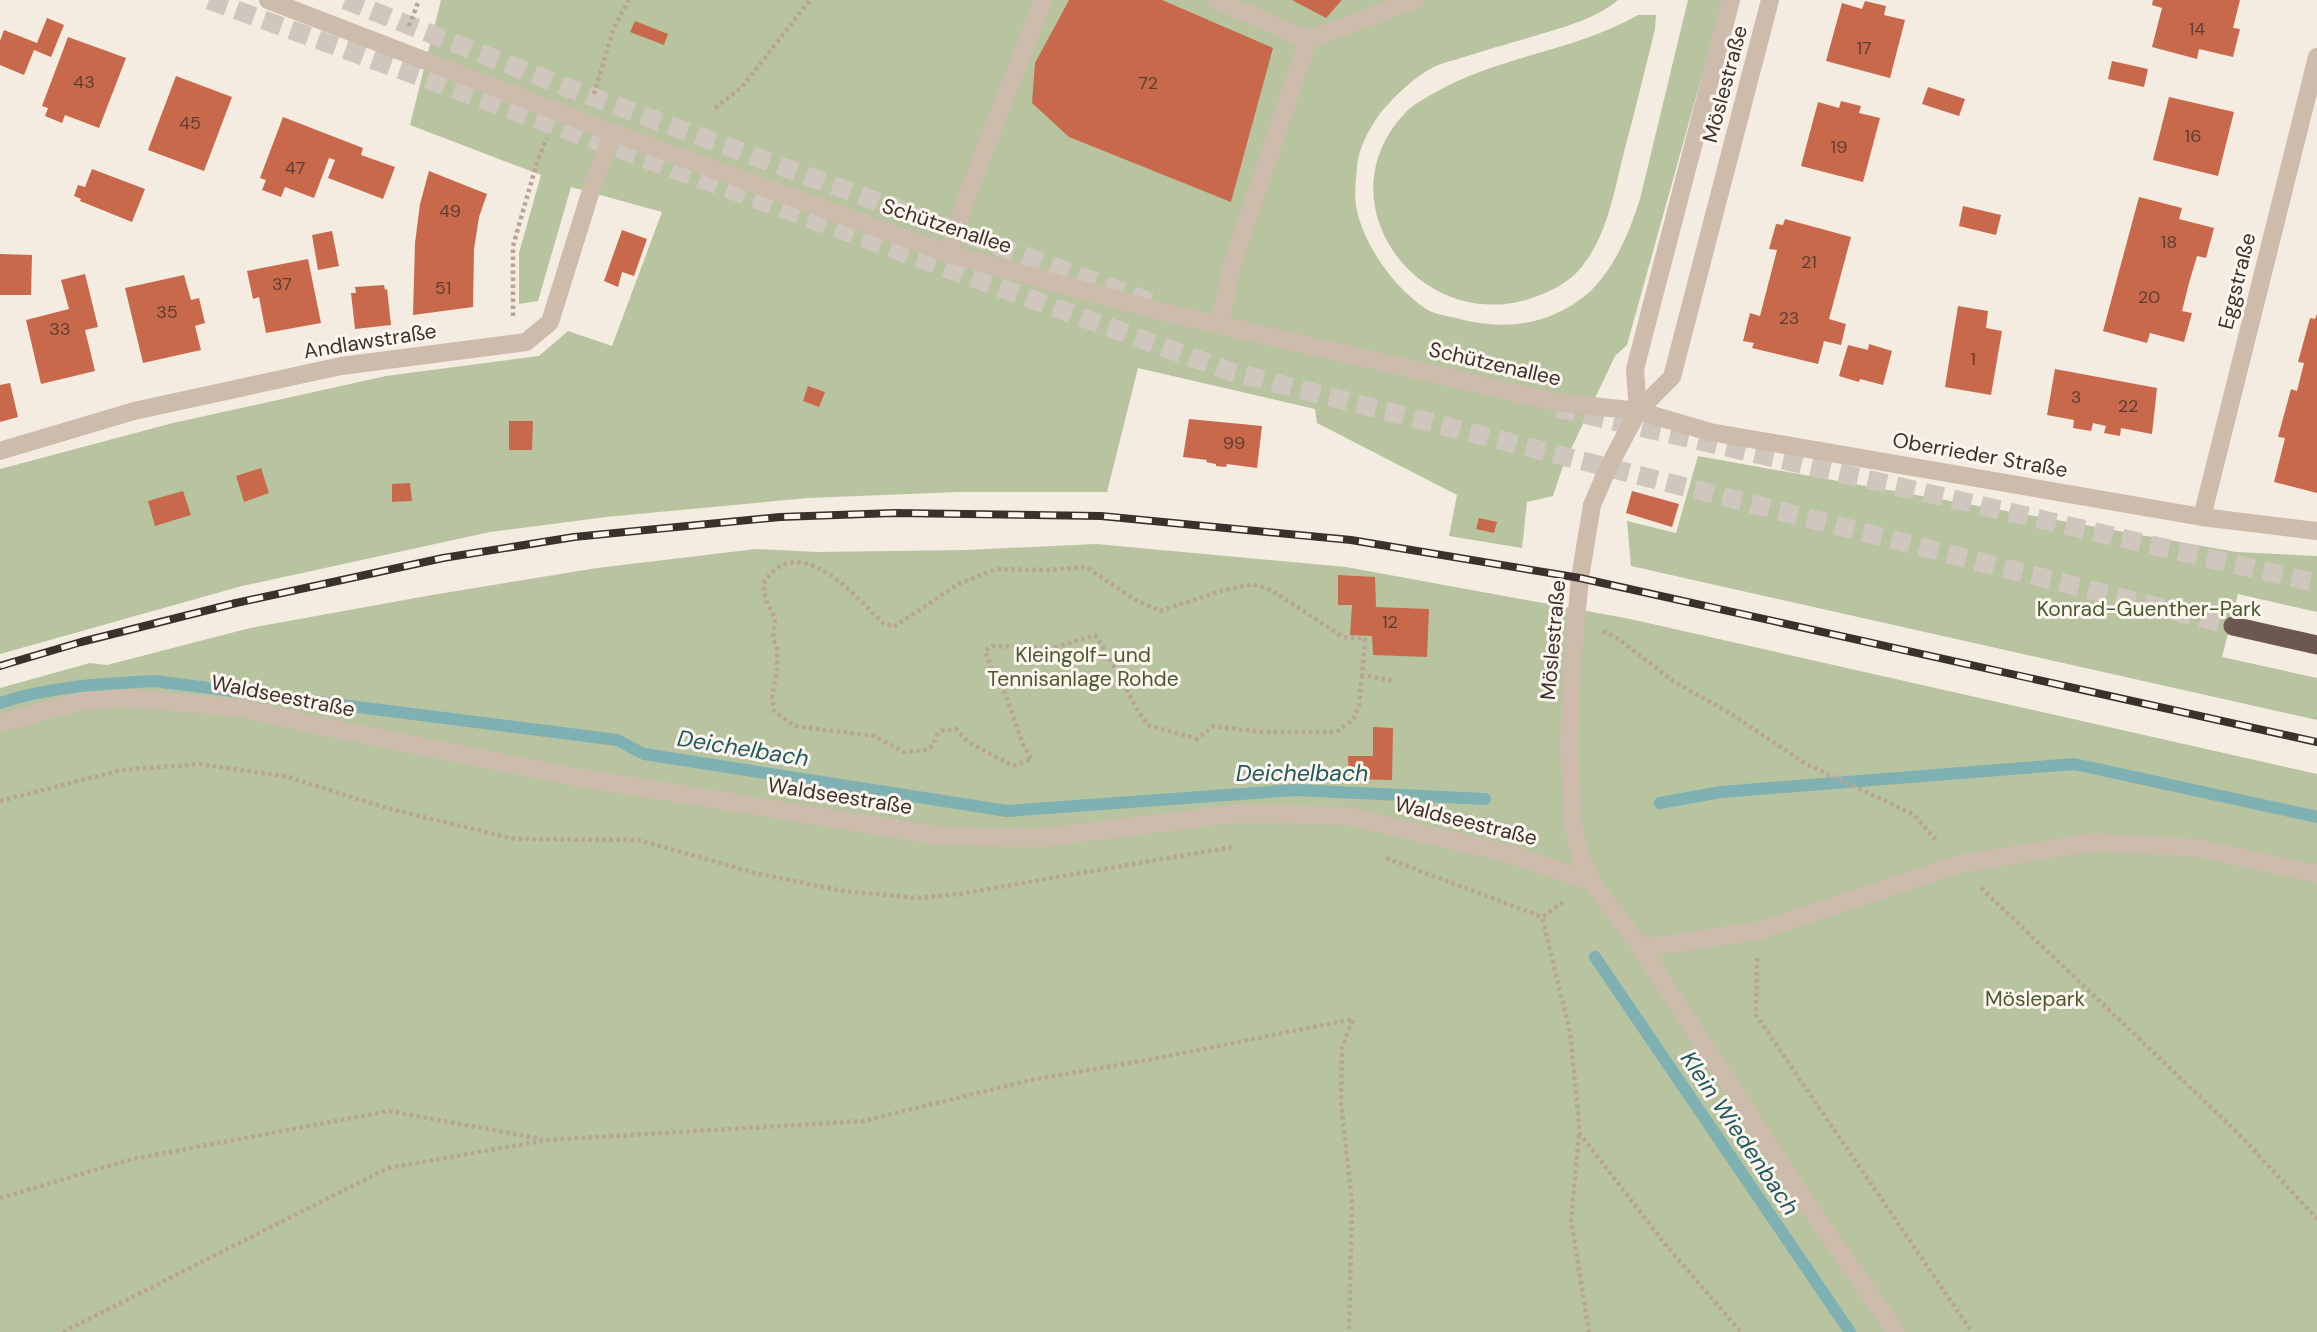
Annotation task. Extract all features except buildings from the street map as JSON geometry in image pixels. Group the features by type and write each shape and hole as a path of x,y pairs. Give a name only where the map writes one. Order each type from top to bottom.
{"highway":[{"path":"2234,626 2317,645"}],"street":[{"name":"Schützenallee","path":"268,0 613,133 949,254 1163,312 1556,402 1638,411"},
{"path":"949,254 966,199 1043,0"},
{"path":"1216,0 1308,40 1415,0"},
{"name":"Möslestraße","path":"1638,411 1635,369 1731,0"},
{"name":"Möslestraße","path":"1592,881 1580,856 1573,824 1569,748 1572,664 1580,578 1592,505 1638,411 1672,377 1770,0"},
{"path":"1220,324 1231,269 1308,40"},
{"name":"Eggstraße","path":"2202,517 2317,57"},
{"name":"Andlawstraße","path":"0,451 134,411 341,366 526,342 550,322 594,181 613,133"},
{"name":"Oberrieder Straße","path":"1638,411 1710,432 2202,517 2317,531"},
{"name":"Waldseestraße","path":"0,723 82,701 129,698 242,708 570,776 941,836 1039,838 1241,813 1347,816 1510,854 1592,881"},
{"path":"1641,948 1757,931 1959,864 2093,842 2198,848 2317,874"},
{"path":"1592,881 1641,948 1807,1204 1896,1332"}],"path":[{"path":"584,121 604,66 614,27 629,0"},
{"path":"715,108 742,86 810,0"},
{"path":"513,345 513,246 537,162 557,111"},
{"path":"802,561 834,578 883,623 894,627 958,584 997,569 1086,567 1134,600 1160,611 1252,583 1271,590 1343,637 1365,639 1362,675 1359,705 1354,719 1336,732 1261,732 1213,726 1197,739 1147,724 1113,662 1094,635 1054,648 992,646 985,651 989,663 996,681 1005,693 1024,747 1032,759 1013,766 968,742 956,729 948,729 936,736 927,750 904,752 874,736 794,726 774,711 772,697 777,649 773,638 775,619 766,601 763,583 781,565 802,561"},
{"path":"1577,618 1617,638 1673,681 1733,715 1806,764 1913,814 2003,911 2238,1133 2317,1220"},
{"path":"1362,675 1393,681"},
{"path":"0,801 121,770 200,764 289,777 386,808 515,839 639,840 755,873 843,891 917,898 959,894 1233,847"},
{"path":"1386,858 1542,917"},
{"path":"1542,917 1592,881"},
{"path":"1542,917 1570,1032 1580,1134 1571,1220 1589,1332"},
{"path":"1757,931 1756,1015 1972,1332"},
{"path":"63,1332 388,1168 547,1140 863,1121 1031,1080 1353,1019 1342,1046 1341,1102 1352,1202 1349,1332"},
{"path":"0,1198 132,1159 389,1111 547,1140"},
{"path":"1580,1134 1665,1244 1741,1332"}],"green space":[{"path":"441,0 1618,0 1603,11 1577,22 1446,62 1427,71 1406,86 1382,111 1362,145 1357,168 1356,206 1365,235 1391,277 1414,300 1433,312 1474,322 1508,325 1556,314 1586,295 1605,275 1625,238 1640,199 1688,0 1723,0 1627,345 1615,356 1563,466 1553,496 1527,502 1522,548 1449,536 1457,495 1317,423 1315,409 1138,368 1107,492 959,492 808,498 606,517 490,532 242,586 0,654 0,469 173,423 386,376 539,356 568,331 612,346 662,212 571,187 538,301 519,304 519,253 541,175 410,125"},
{"path":"1638,15 1656,15 1655,29 1610,209 1594,249 1582,267 1566,282 1547,292 1498,304 1459,299 1424,283 1397,256 1379,224 1373,187 1381,149 1405,113 1420,101 1460,80 1589,37"},
{"name":"Konrad-Guenther-Park","path":"1698,456 2236,552 2317,556 2317,612 2238,594 2222,657 2317,678 2317,720 1631,566 1627,521 1676,533"},
{"path":"1096,544 1346,567 1630,619 2317,774 2317,1332 0,1332 0,688 90,663 107,665 250,628 597,568 756,549 817,552 966,550"}],"waterway":[{"name":"Deichelbach","path":"0,703 57,689 154,681 617,740 644,754 1007,811 1295,790 1485,799"},
{"path":"1660,803 1721,792 2074,764 2317,817"},
{"name":"Klein Wiedenbach","path":"1595,957 1850,1332"}],"tunnel":[{"path":"209,0 1232,372 2233,626"},
{"path":"345,0 571,89 1153,303"},
{"path":"1557,408 2317,583"}],"railway":[{"path":"0,666 81,642 236,603 443,558 574,537 780,517 894,513 1101,516 1351,540 1580,578 2317,742"}],"park label":[{"name":"Kleingolf- und Tennisanlage Rohde","path":"1083,667"},
{"name":"Möslepark","path":"2035,999"}]}
